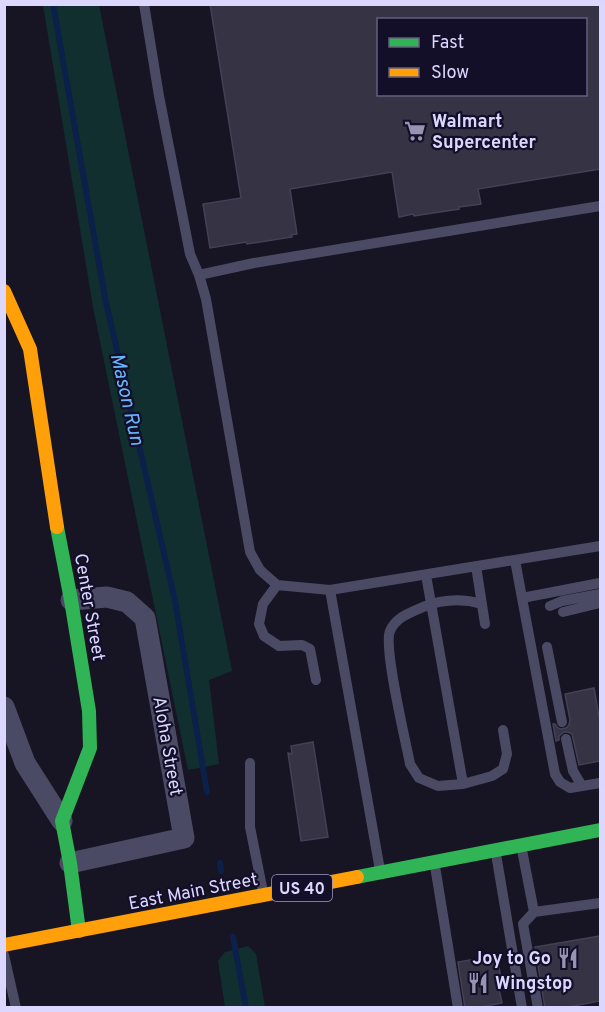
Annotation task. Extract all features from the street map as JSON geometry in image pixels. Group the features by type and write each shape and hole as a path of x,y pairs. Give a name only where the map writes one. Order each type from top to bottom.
{"street":[{"name":"Center Street","path":"4,291 11,319 30,349 89,711 90,748 62,821"},
{"name":"Aloha Street","path":"70,862 184,838 145,618 127,602 107,597 71,600"},
{"path":"4,707 25,763 62,821 79,931"},
{"name":"East Main Street","path":"4,945 600,830"}],"lane":[{"path":"144,4 159,96 190,254 206,299 250,552 260,570 277,585 330,590 600,546"},
{"path":"199,275 254,263 600,206"},
{"path":"515,560 555,774 560,782 570,788 600,783"},
{"path":"476,566 485,624"},
{"path":"426,574 463,784"},
{"path":"522,598 600,583"},
{"path":"277,585 263,604 259,624 264,636 279,646 302,645 310,650 316,680"},
{"path":"330,590 381,873"},
{"path":"550,606 562,601 600,594"},
{"path":"482,604 466,600 448,600 401,616 390,632 389,652 410,764 419,778 438,786 463,784 492,776 503,769 507,754 503,730"},
{"path":"563,612 600,603"},
{"path":"543,648 557,723"},
{"path":"561,740 573,771 582,786"},
{"path":"250,763 250,827 264,895"},
{"path":"521,846 534,912"},
{"path":"496,850 522,1008"},
{"path":"435,862 458,1008"},
{"path":"538,1008 523,924 534,912 600,903"},
{"path":"4,955 16,1008"}],"green space":[{"path":"43,5 99,5 232,671 209,680 219,764 188,770 93,307"},
{"path":"248,946 256,954 265,1007 225,1007 218,961 225,952"}],"building":[{"name":"Walmart Supercenter","path":"210,4 600,4 600,169 478,189 481,204 399,217 392,172 290,189 297,234 291,235 292,237 210,248 203,204 241,198"},
{"path":"594,688 600,722 600,761 579,765 572,734 564,732 556,741 553,724 560,729 569,725 565,694"},
{"path":"313,742 328,837 301,841 288,753 292,754 291,746"},
{"path":"600,936 600,1001 563,1008 545,1008 535,947"},
{"name":"Wingstop","path":"497,955 501,979 497,980 502,1003 465,1008 458,962"}],"waterway":[{"name":"Mason Run","path":"53,4 105,298 175,601 207,792"},
{"name":"Mason Run","path":"220,863 221,871"},
{"name":"Mason Run","path":"233,937 246,1008"}],"traffic: fast":[{"path":"57,527 89,711 90,748 62,821 79,931"},
{"path":"357,877 600,830"}],"traffic: slow":[{"path":"4,291 30,349 57,527"},
{"path":"4,945 357,877"}],"place":[{"name":"Walmart Supercenter","path":"415,131"},
{"name":"Joy to Go","path":"568,958"},
{"name":"Wingstop","path":"478,983"}]}
